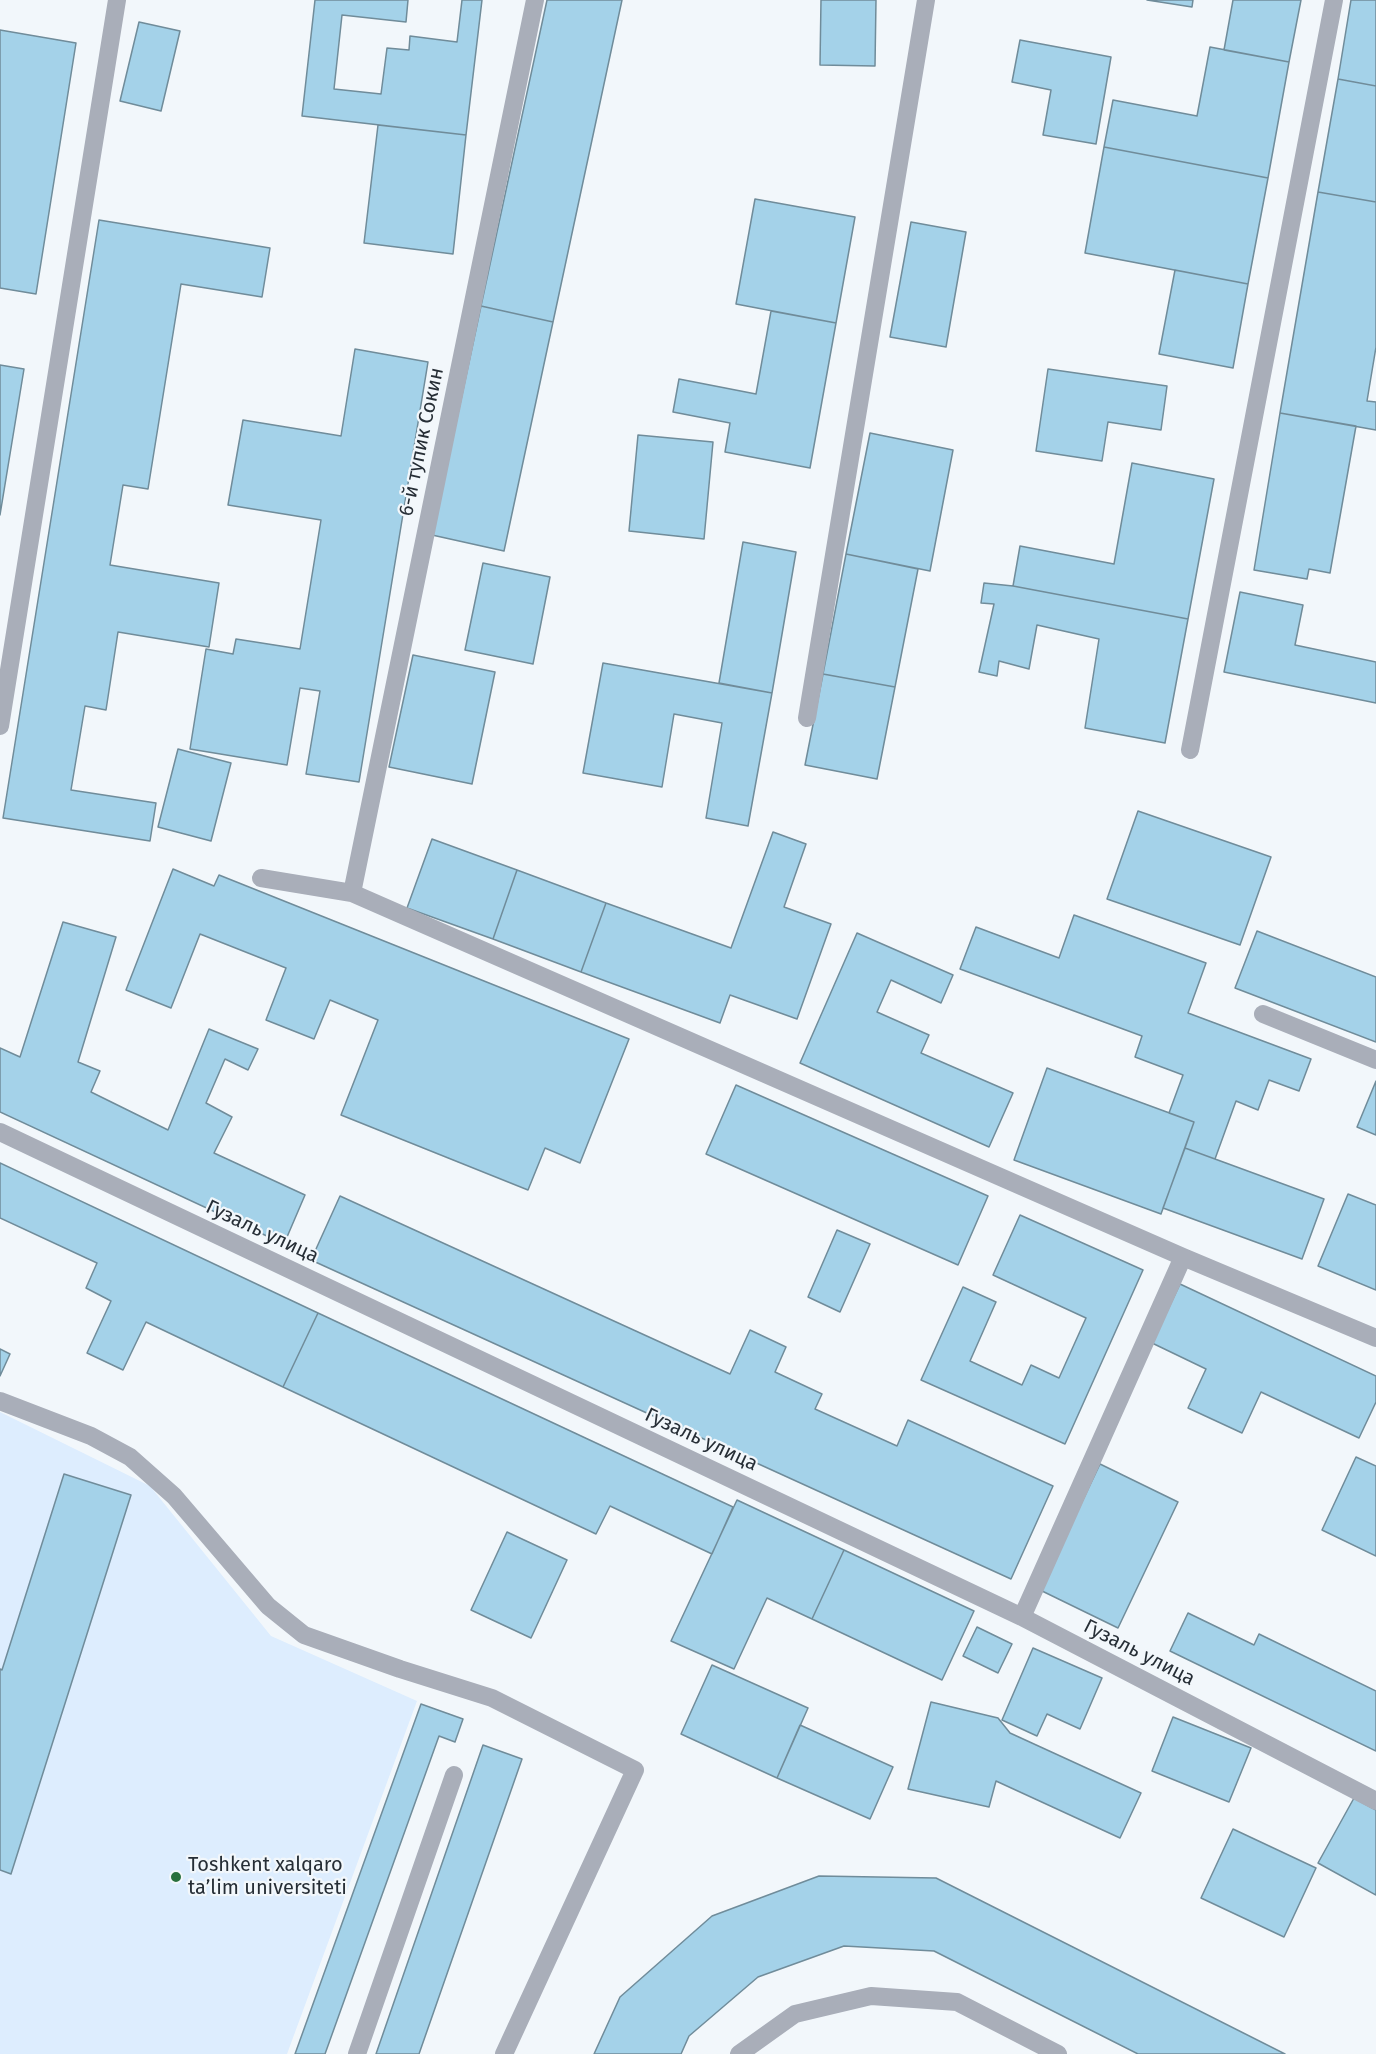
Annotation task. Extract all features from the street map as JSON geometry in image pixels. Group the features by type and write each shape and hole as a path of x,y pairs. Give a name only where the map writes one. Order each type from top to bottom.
{"street":[{"path":"0,726 117,0"},
{"name":"6-й тупик Сокин","path":"352,893 535,0"},
{"path":"807,718 926,0"},
{"path":"1190,750 1334,0"},
{"path":"261,878 352,893 1183,1257 1376,1338"},
{"path":"1263,1014 1376,1060"},
{"name":"Гузаль улица","path":"0,1132 1022,1617 1376,1801"},
{"path":"1022,1617 1183,1257"},
{"path":"0,1401 91,1436 130,1457 174,1497 268,1606 304,1635 492,1698 635,1770 504,2054"},
{"path":"357,2054 454,1775"},
{"path":"739,2054 795,2014 871,1996 957,2002 1058,2054"}],"shaded area":[{"name":"Toshkent xalqaro ta’lim universiteti","path":"0,1412 150,1486 271,1636 417,1701 287,2054 0,2054"}],"building":[{"path":"315,0 408,0 406,22 342,15 334,89 381,94 387,48 409,50 410,36 457,42 462,0 482,0 466,135 302,116"},
{"path":"547,0 622,0 553,322 481,306"},
{"path":"821,0 876,0 875,66 820,65"},
{"path":"1147,0 1193,0 1192,7"},
{"path":"1233,0 1301,0 1289,62 1224,50"},
{"path":"1351,0 1376,0 1376,86 1338,79"},
{"path":"139,22 180,31 161,111 120,101"},
{"path":"0,30 76,43 36,294 0,288"},
{"path":"1020,40 1111,57 1096,144 1043,135 1051,90 1012,82"},
{"path":"1210,47 1289,62 1268,178 1104,147 1113,100 1197,116"},
{"path":"1338,79 1376,86 1376,202 1318,192"},
{"path":"378,125 466,135 453,254 364,243"},
{"path":"1104,147 1268,178 1248,284 1085,253"},
{"path":"1318,192 1376,202 1376,347 1367,401 1376,402 1376,430 1280,413"},
{"path":"755,199 855,217 836,323 736,304"},
{"path":"99,220 270,248 262,297 181,284 148,489 123,485 110,565 219,583 209,647 118,632 106,710 85,706 71,790 156,803 150,841 3,818"},
{"path":"911,222 966,232 946,347 890,337"},
{"path":"1175,270 1248,284 1233,368 1159,354"},
{"path":"481,306 553,322 504,551 432,535"},
{"path":"771,311 836,323 810,468 725,452 730,423 673,412 679,379 756,394"},
{"path":"355,349 428,362 359,782 306,774 320,691 300,688 287,765 190,749 206,649 233,654 236,639 300,649 321,520 228,505 243,420 341,436"},
{"path":"0,365 24,369 0,515"},
{"path":"1048,369 1167,386 1161,430 1108,422 1102,461 1036,451"},
{"path":"1280,413 1356,426 1330,573 1309,569 1307,579 1254,570"},
{"path":"870,433 953,450 930,571 846,554"},
{"path":"638,435 713,442 704,539 629,531"},
{"path":"1132,463 1214,479 1188,619 1013,586 1020,546 1114,564"},
{"path":"743,542 796,552 772,693 719,683"},
{"path":"846,554 918,569 895,687 823,674"},
{"path":"483,563 550,577 533,664 465,650"},
{"path":"984,583 1013,586 1188,619 1165,743 1085,728 1099,639 1037,625 1029,669 999,661 997,676 979,672 994,604 981,603"},
{"path":"1240,592 1303,605 1295,645 1376,662 1376,703 1224,672"},
{"path":"413,655 495,672 472,784 389,767"},
{"path":"603,663 772,693 748,826 706,818 722,723 674,714 662,787 583,773"},
{"path":"823,674 895,687 877,779 805,765"},
{"path":"178,749 231,763 211,841 158,827"},
{"path":"1138,811 1271,857 1240,945 1107,899"},
{"path":"773,832 806,844 784,907 831,924 797,1019 730,995 720,1023 581,972 606,903 731,948"},
{"path":"432,839 517,870 493,939 407,908"},
{"path":"173,869 214,886 219,875 629,1039 580,1163 545,1148 528,1190 341,1115 378,1020 330,1000 314,1039 266,1020 286,968 200,934 171,1008 126,990"},
{"path":"517,870 606,903 581,972 493,939"},
{"path":"1074,915 1206,963 1188,1013 1311,1059 1299,1091 1269,1080 1258,1110 1236,1101 1215,1159 1185,1148 1194,1122 1169,1113 1183,1075 1135,1057 1142,1036 960,969 976,927 1059,958"},
{"path":"63,922 116,937 78,1062 100,1071 91,1092 168,1130 209,1029 258,1049 248,1070 225,1059 206,1103 232,1117 214,1153 305,1195 284,1244 0,1112 0,1048 20,1057"},
{"path":"1257,931 1376,977 1376,1042 1235,988"},
{"path":"857,933 953,975 941,1003 891,980 877,1012 929,1035 921,1053 1013,1093 989,1147 800,1063"},
{"path":"1047,1068 1194,1122 1161,1214 1014,1160"},
{"path":"1376,1081 1376,1135 1357,1127"},
{"path":"736,1085 988,1196 958,1265 706,1154"},
{"path":"1185,1148 1324,1199 1302,1259 1163,1208"},
{"path":"0,1163 318,1313 283,1387 146,1322 123,1370 87,1353 111,1301 86,1288 97,1263 0,1218"},
{"path":"1348,1194 1376,1205 1376,1290 1318,1266"},
{"path":"340,1196 730,1374 750,1330 786,1347 775,1372 822,1394 815,1409 897,1446 908,1420 1053,1486 1011,1579 311,1260"},
{"path":"1020,1215 1143,1270 1065,1444 921,1380 963,1287 996,1302 970,1361 1022,1385 1031,1365 1059,1378 1086,1318 993,1275"},
{"path":"837,1230 870,1244 840,1312 808,1297"},
{"path":"1180,1284 1376,1376 1376,1402 1359,1438 1261,1392 1242,1433 1188,1408 1206,1369 1152,1343"},
{"path":"318,1313 733,1507 712,1554 610,1506 596,1534 283,1387"},
{"path":"0,1349 10,1354 0,1376"},
{"path":"1356,1457 1376,1466 1376,1556 1322,1530"},
{"path":"1100,1464 1178,1502 1118,1628 1040,1590"},
{"path":"64,1474 131,1495 11,1874 0,1870 0,1669 2,1670"},
{"path":"737,1500 844,1550 812,1619 767,1598 734,1669 671,1641"},
{"path":"507,1532 567,1560 531,1638 471,1610"},
{"path":"844,1550 974,1611 942,1680 812,1619"},
{"path":"1188,1613 1254,1645 1259,1634 1376,1691 1376,1751 1170,1651"},
{"path":"977,1627 1012,1644 998,1673 963,1656"},
{"path":"1033,1648 1102,1678 1080,1729 1047,1714 1037,1736 1002,1720"},
{"path":"712,1665 808,1708 777,1778 681,1734"},
{"path":"931,1702 998,1718 1010,1733 1141,1793 1120,1838 996,1781 989,1807 908,1789"},
{"path":"421,1704 463,1719 455,1742 439,1736 325,2054 295,2054"},
{"path":"1173,1717 1251,1748 1229,1802 1152,1771"},
{"path":"800,1725 893,1767 870,1819 777,1778"},
{"path":"483,1745 522,1759 419,2054 376,2054"},
{"path":"1354,1798 1376,1810 1376,1895 1318,1863"},
{"path":"1233,1829 1316,1868 1284,1937 1201,1898"},
{"path":"819,1876 936,1878 1285,2054 1138,2054 934,1951 844,1946 758,1977 689,2036 681,2054 594,2054 620,1997 712,1916"}],"place":[{"name":"Toshkent xalqaro ta’lim universiteti","path":"176,1877"}]}
